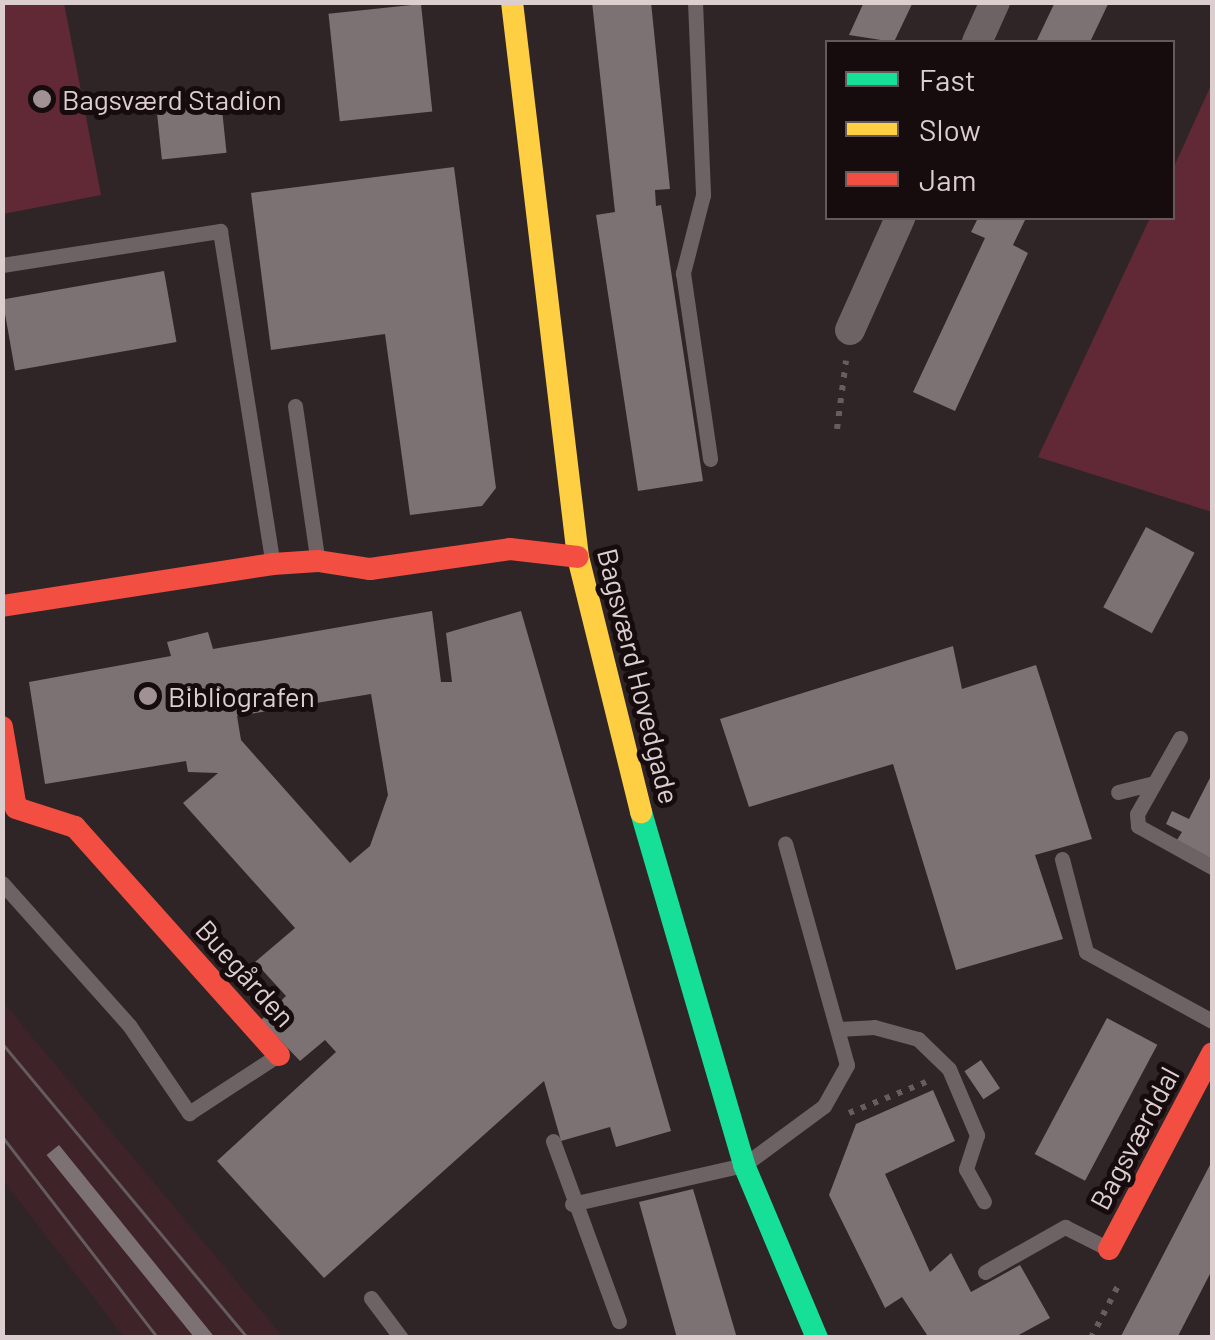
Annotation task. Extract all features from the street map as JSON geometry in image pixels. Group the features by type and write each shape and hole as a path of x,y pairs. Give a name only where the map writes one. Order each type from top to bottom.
{"street":[{"name":"Bagsværd Hovedgade","path":"512,2 578,558 631,778 744,1164 817,1338"},
{"path":"978,40 995,2"},
{"path":"850,330 899,220"},
{"path":"2,606 273,564 318,561 370,569 510,549 578,558"},
{"name":"Buegården","path":"2,727 16,808 74,827 278,1055"},
{"name":"Bagsværddal","path":"1109,1250 1212,1054"}],"lane":[{"path":"695,2 703,195 683,273 710,459"},
{"path":"2,265 220,231 273,564"},
{"path":"295,406 318,561"},
{"path":"1180,738 1154,784 1138,826 1212,866"},
{"path":"1118,792 1154,784"},
{"path":"572,1204 744,1164 814,1113 847,1064 786,842"},
{"path":"1062,859 1086,952 1212,1022"},
{"name":"Buegården","path":"2,883 129,1026 189,1114 278,1055"},
{"path":"838,1030 874,1027 918,1038 950,1072 977,1136 966,1169 984,1200"},
{"path":"553,1141 572,1204 619,1321"},
{"path":"984,1272 1066,1228 1109,1250"},
{"path":"372,1298 402,1338"}],"path":[{"path":"837,429 850,330"},
{"path":"814,1113 836,1118 950,1072"},
{"path":"1091,1338 1119,1283 1109,1250"}],"shaded area":[{"name":"Bagsværd Stadion","path":"3,2 64,3 101,195 3,214"},
{"path":"1212,83 1212,512 1038,457 1149,220 1175,220 1175,165"},
{"path":"2,1001 283,1337 124,1337 3,1180"}],"building":[{"path":"592,2 651,2 670,189 655,190 656,206 661,205 703,481 638,491 596,215 615,212"},
{"path":"864,2 913,2 895,40 849,35"},
{"path":"1055,2 1109,2 1091,40 1037,40"},
{"path":"421,4 432,111 340,121 329,14"},
{"path":"221,100 227,153 162,160 156,107"},
{"path":"454,167 496,488 482,506 410,515 385,334 271,350 251,193"},
{"path":"977,220 1025,220 1013,245 1028,253 955,411 913,392 985,238 971,232"},
{"path":"164,271 177,342 15,370 2,299"},
{"path":"1146,527 1195,553 1152,633 1103,607"},
{"path":"432,611 441,682 452,682 446,633 521,611 671,1131 616,1147 610,1127 561,1141 544,1081 324,1278 217,1161 336,1052 325,1040 300,1061 261,1020 286,996 255,962 295,928 183,803 218,773 188,772 186,761 45,784 29,682 171,656 167,642 208,632 213,649","holes":["371,694 388,795 370,846 350,863 241,740 237,716"]},
{"path":"953,646 962,689 1036,665 1092,839 1035,855 1063,939 956,970 893,764 749,807 720,719"},
{"path":"1212,774 1212,859 1177,840 1182,832 1166,824 1172,811 1189,819"},
{"path":"1107,1018 1157,1045 1085,1181 1035,1154"},
{"path":"981,1060 1000,1088 983,1099 964,1071"},
{"path":"933,1090 955,1141 885,1174 930,1272 951,1253 971,1292 1020,1265 1050,1318 1013,1338 929,1338 902,1297 885,1308 829,1195 856,1124"},
{"path":"59,1145 214,1337 195,1338 47,1155"},
{"path":"1212,1161 1212,1270 1177,1338 1120,1338"},
{"path":"693,1189 737,1338 677,1338 639,1202"}],"tram line":[{"path":"2,1043 248,1338"},
{"path":"2,1136 158,1338"}],"traffic: fast":[{"path":"641,812 744,1165 817,1338"}],"traffic: slow":[{"path":"512,2 578,557 641,812"}],"traffic: jam":[{"path":"2,606 273,564 318,561 370,569 510,549 578,557"},
{"path":"2,727 16,808 75,827 279,1055"},
{"path":"1109,1249 1212,1054"}],"place":[{"name":"Bagsværd Stadion","path":"42,99"},
{"name":"Bibliografen","path":"148,696"}]}
